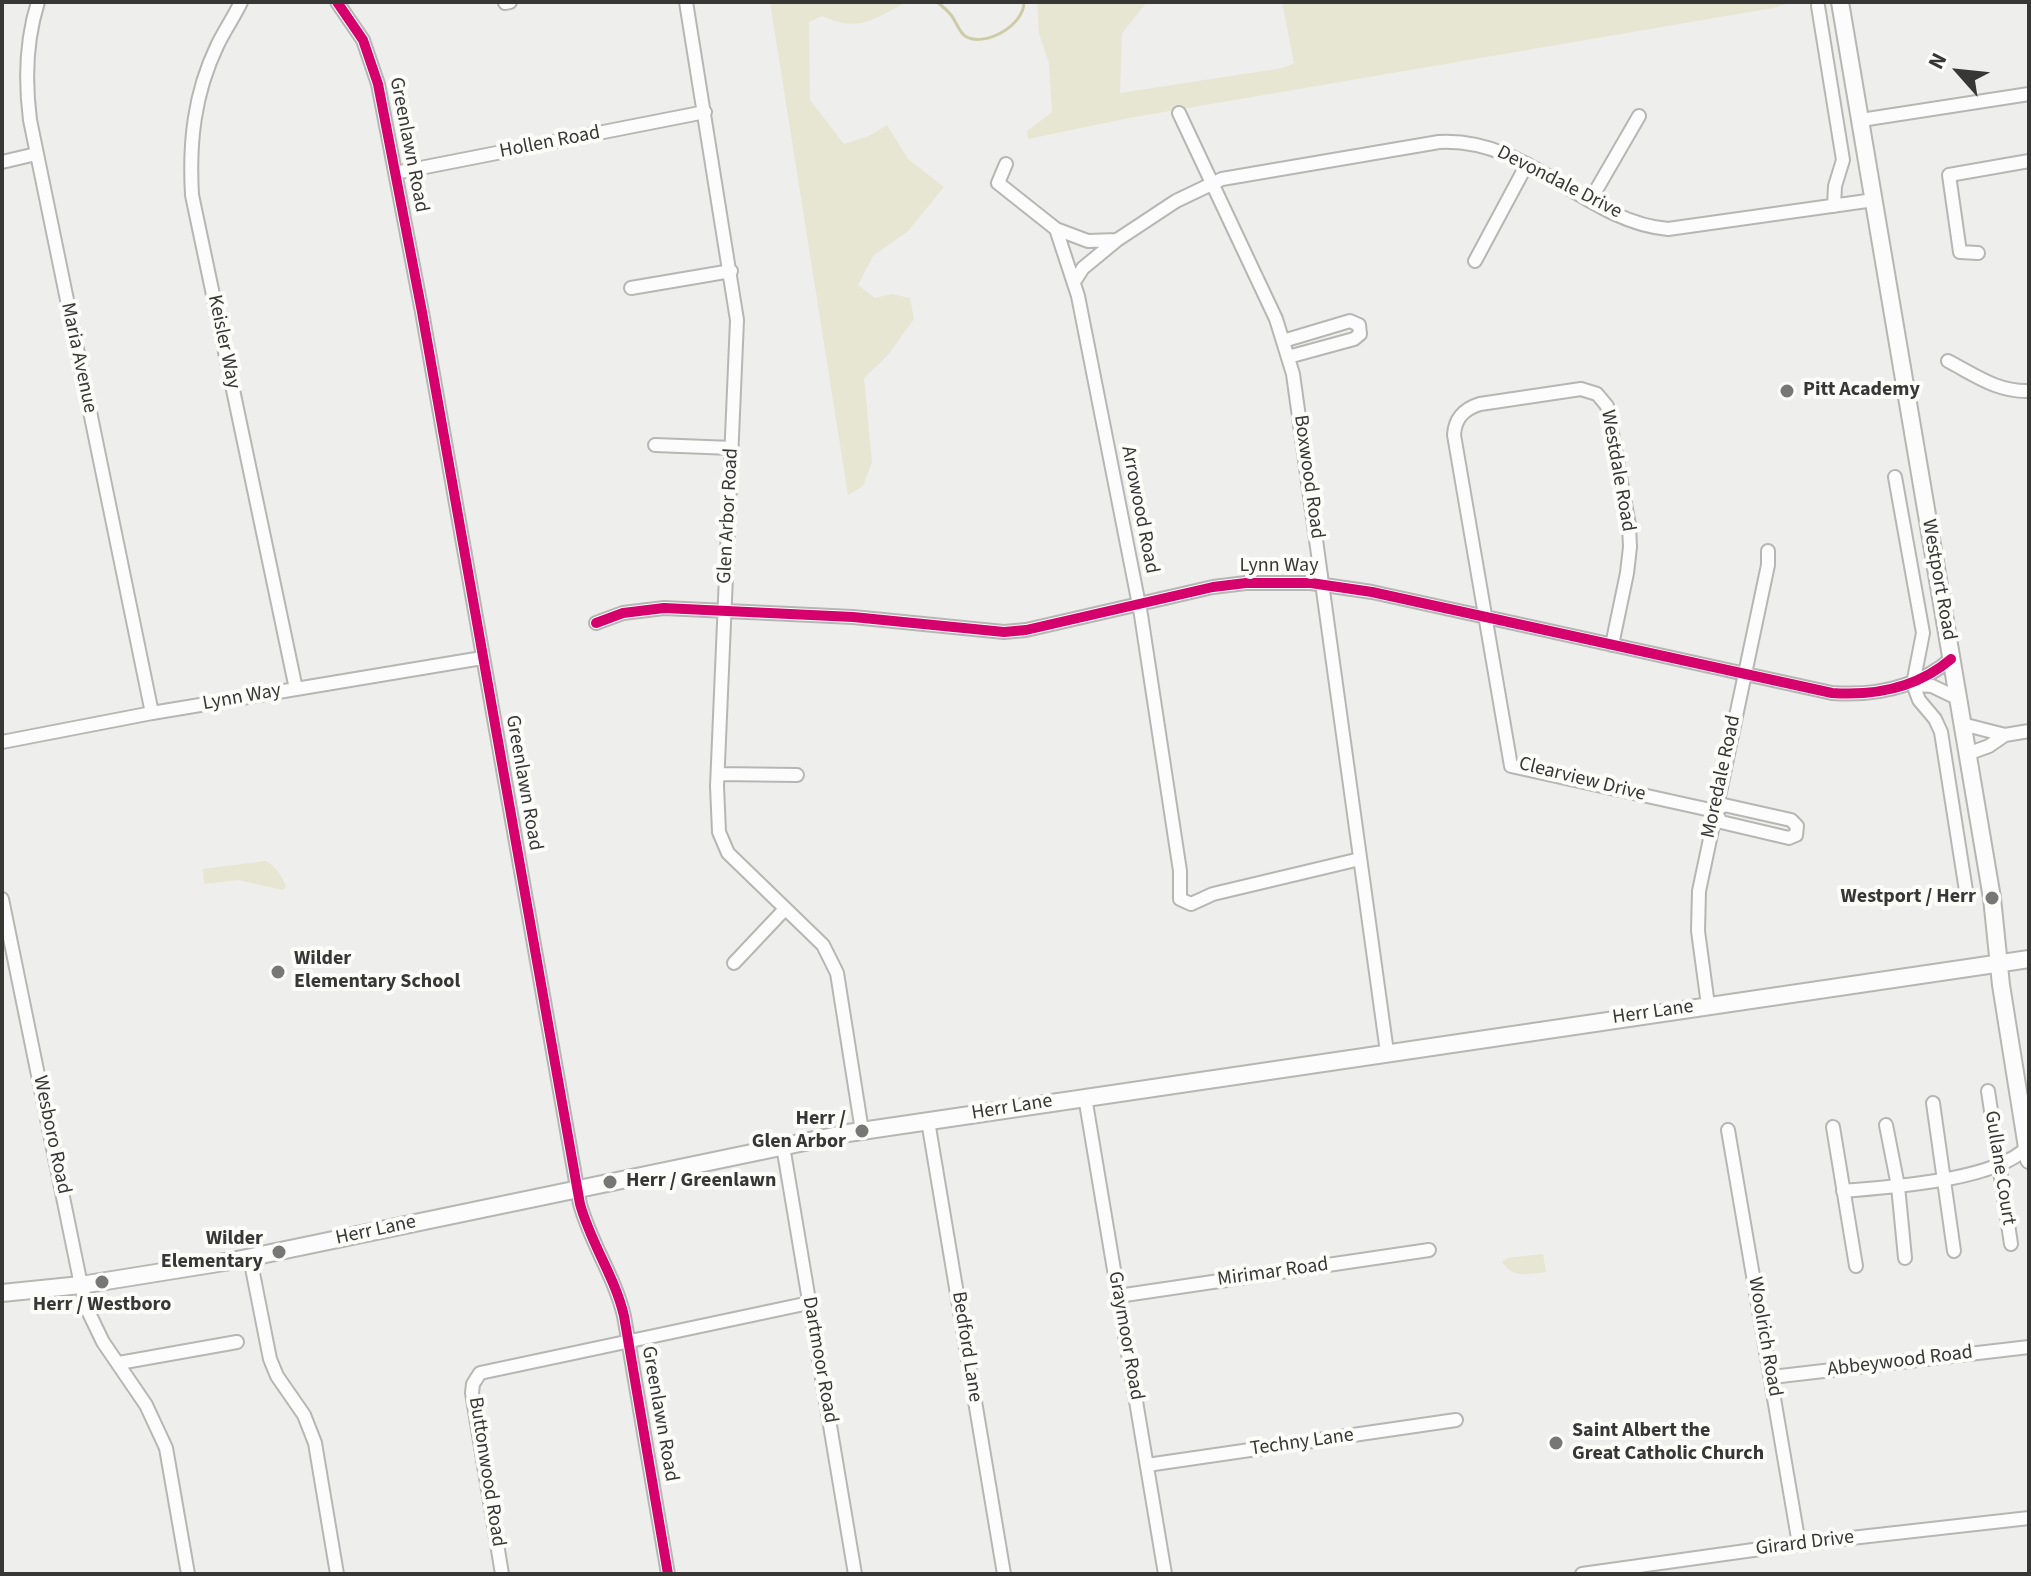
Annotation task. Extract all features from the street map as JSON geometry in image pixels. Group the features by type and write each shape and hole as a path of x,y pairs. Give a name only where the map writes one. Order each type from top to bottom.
{"main road":[{"name":"Westport Road","path":"1840,2 1992,898 2028,1154"},
{"name":"Herr Lane","path":"2,1293 81,1285 250,1258 862,1131 2029,959"}],"street":[{"name":"Maria Avenue","path":"38,2 30,36 27,71 27,96 36,154 152,713"},
{"name":"Keisler Way","path":"241,2 207,67 198,98 192,130 192,195 296,689"},
{"name":"Greenlawn Road","path":"337,2 363,40 373,63 578,1188 586,1227 621,1302 668,1574"},
{"name":"Glen Arbor Road","path":"686,2 737,320 716,816 724,846 741,868 823,945 834,965 862,1131"},
{"path":"1818,6 1843,160 1835,186 1834,206"},
{"path":"1861,120 2029,94"},
{"name":"Hollen Road","path":"395,173 705,112"},
{"name":"Boxwood Road","path":"1179,113 1259,281 1283,341 1295,384 1387,1052"},
{"path":"1591,199 1639,116"},
{"name":"Devondale Drive","path":"1074,282 1083,268 1117,240 1176,201 1212,182 1264,170 1439,142 1481,144 1527,164 1640,224 1668,229 1874,200"},
{"path":"2,162 36,154"},
{"path":"1978,253 1960,252 1949,175 2029,161"},
{"path":"1006,164 998,180 1000,187 1056,229 1088,241 1117,240"},
{"path":"1475,261 1527,164"},
{"name":"Arrowood Road","path":"1056,229 1074,282 1139,604 1180,871 1180,899 1191,904 1213,894 1360,859"},
{"path":"631,288 731,271"},
{"path":"1283,341 1350,321 1361,329 1354,339 1288,357"},
{"path":"1948,361 1996,387 2029,391"},
{"name":"Westdale Road","path":"1459,417 1480,404 1581,389 1589,390 1603,399 1610,416 1629,536 1627,573 1612,645"},
{"name":"Clearview Drive","path":"1459,417 1454,435 1511,766 1715,811"},
{"path":"655,445 732,448"},
{"path":"1895,477 1923,633 1913,684 1919,700 1935,719 1941,732 1967,897"},
{"name":"Moredale Road","path":"1708,1005 1698,907 1715,811 1768,565 1768,551"},
{"name":"Lynn Way","path":"596,623 644,609 853,617 1004,632 1026,630 1213,587 1246,583 1322,584 1832,693 1849,694 1913,684 1932,686 1957,698"},
{"name":"Lynn Way","path":"2,742 152,713 482,658"},
{"name":"Lynn Way","path":"1913,684 1951,659"},
{"path":"1962,724 2005,735 2029,731"},
{"path":"1967,754 1989,746 2005,735"},
{"path":"718,774 797,775"},
{"path":"1724,805 1791,820 1798,831 1789,838 1762,832 1721,822 1715,811 1724,805"},
{"name":"Wesboro Road","path":"2,899 81,1285 96,1328 146,1405 166,1448 188,1574"},
{"path":"734,963 785,909"},
{"name":"Gullane Court","path":"1988,1091 2011,1244"},
{"name":"Graymoor Road","path":"1085,1097 1165,1574"},
{"path":"1933,1103 1954,1251"},
{"name":"Bedford Lane","path":"928,1121 1004,1574"},
{"path":"1886,1125 1898,1186 1905,1258"},
{"path":"1833,1127 1856,1266"},
{"name":"Woolrich Road","path":"1728,1130 1799,1544"},
{"name":"Dartmoor Road","path":"783,1146 855,1574"},
{"path":"1843,1191 1943,1179 1998,1166 2028,1154"},
{"name":"Mirimar Road","path":"1118,1296 1429,1250"},
{"path":"250,1258 270,1359 277,1376 304,1415 315,1443 337,1574"},
{"name":"Buttonwood Road","path":"502,1574 472,1393 476,1377 486,1370 809,1303"},
{"path":"119,1363 237,1342"},
{"name":"Abbeywood Road","path":"1772,1377 2029,1347"},
{"name":"Techny Lane","path":"1147,1465 1456,1420"},
{"name":"Girard Drive","path":"1582,1574 1799,1544 2029,1518"}],"green space":[{"path":"770,2 907,2 857,24 822,16 809,22 810,100 844,144 869,136 887,125 908,159 944,187 908,231 873,256 858,285 875,298 892,294 910,298 914,319 887,356 864,378 872,462 863,486 848,495"},
{"path":"1037,2 1147,2 1122,33 1120,93 1283,68 1294,63 1282,2 1793,2 1773,8 1129,118 1028,139 1027,131 1052,112 1049,63 1039,34"},
{"path":"266,861 283,879 286,886 283,890 238,880 204,884 203,869"},
{"path":"1543,1254 1546,1272 1516,1273 1502,1262 1507,1258"}],"waterway":[{"path":"937,2 951,15 961,32 973,39 992,37 1002,32 1017,19 1024,2"}],"cycle path":[{"path":"337,2 363,40 378,84 422,312 580,1204 624,1316 668,1574"},
{"path":"596,623 623,613 664,608 853,617 1004,632 1026,630 1213,587 1246,583 1311,583 1372,592 1832,693 1864,693 1895,688 1924,677 1951,659"}],"place":[{"name":"Pitt Academy","path":"1787,391"},
{"name":"Westport / Herr","path":"1992,898"},
{"name":"Wilder Elementary School","path":"278,972"},
{"name":"Herr / Glen Arbor","path":"862,1131"},
{"name":"Herr / Greenlawn","path":"610,1182"},
{"name":"Wilder Elementary","path":"279,1252"},
{"name":"Herr / Westboro","path":"102,1282"},
{"name":"Saint Albert the Great Catholic Church","path":"1556,1443"}]}
